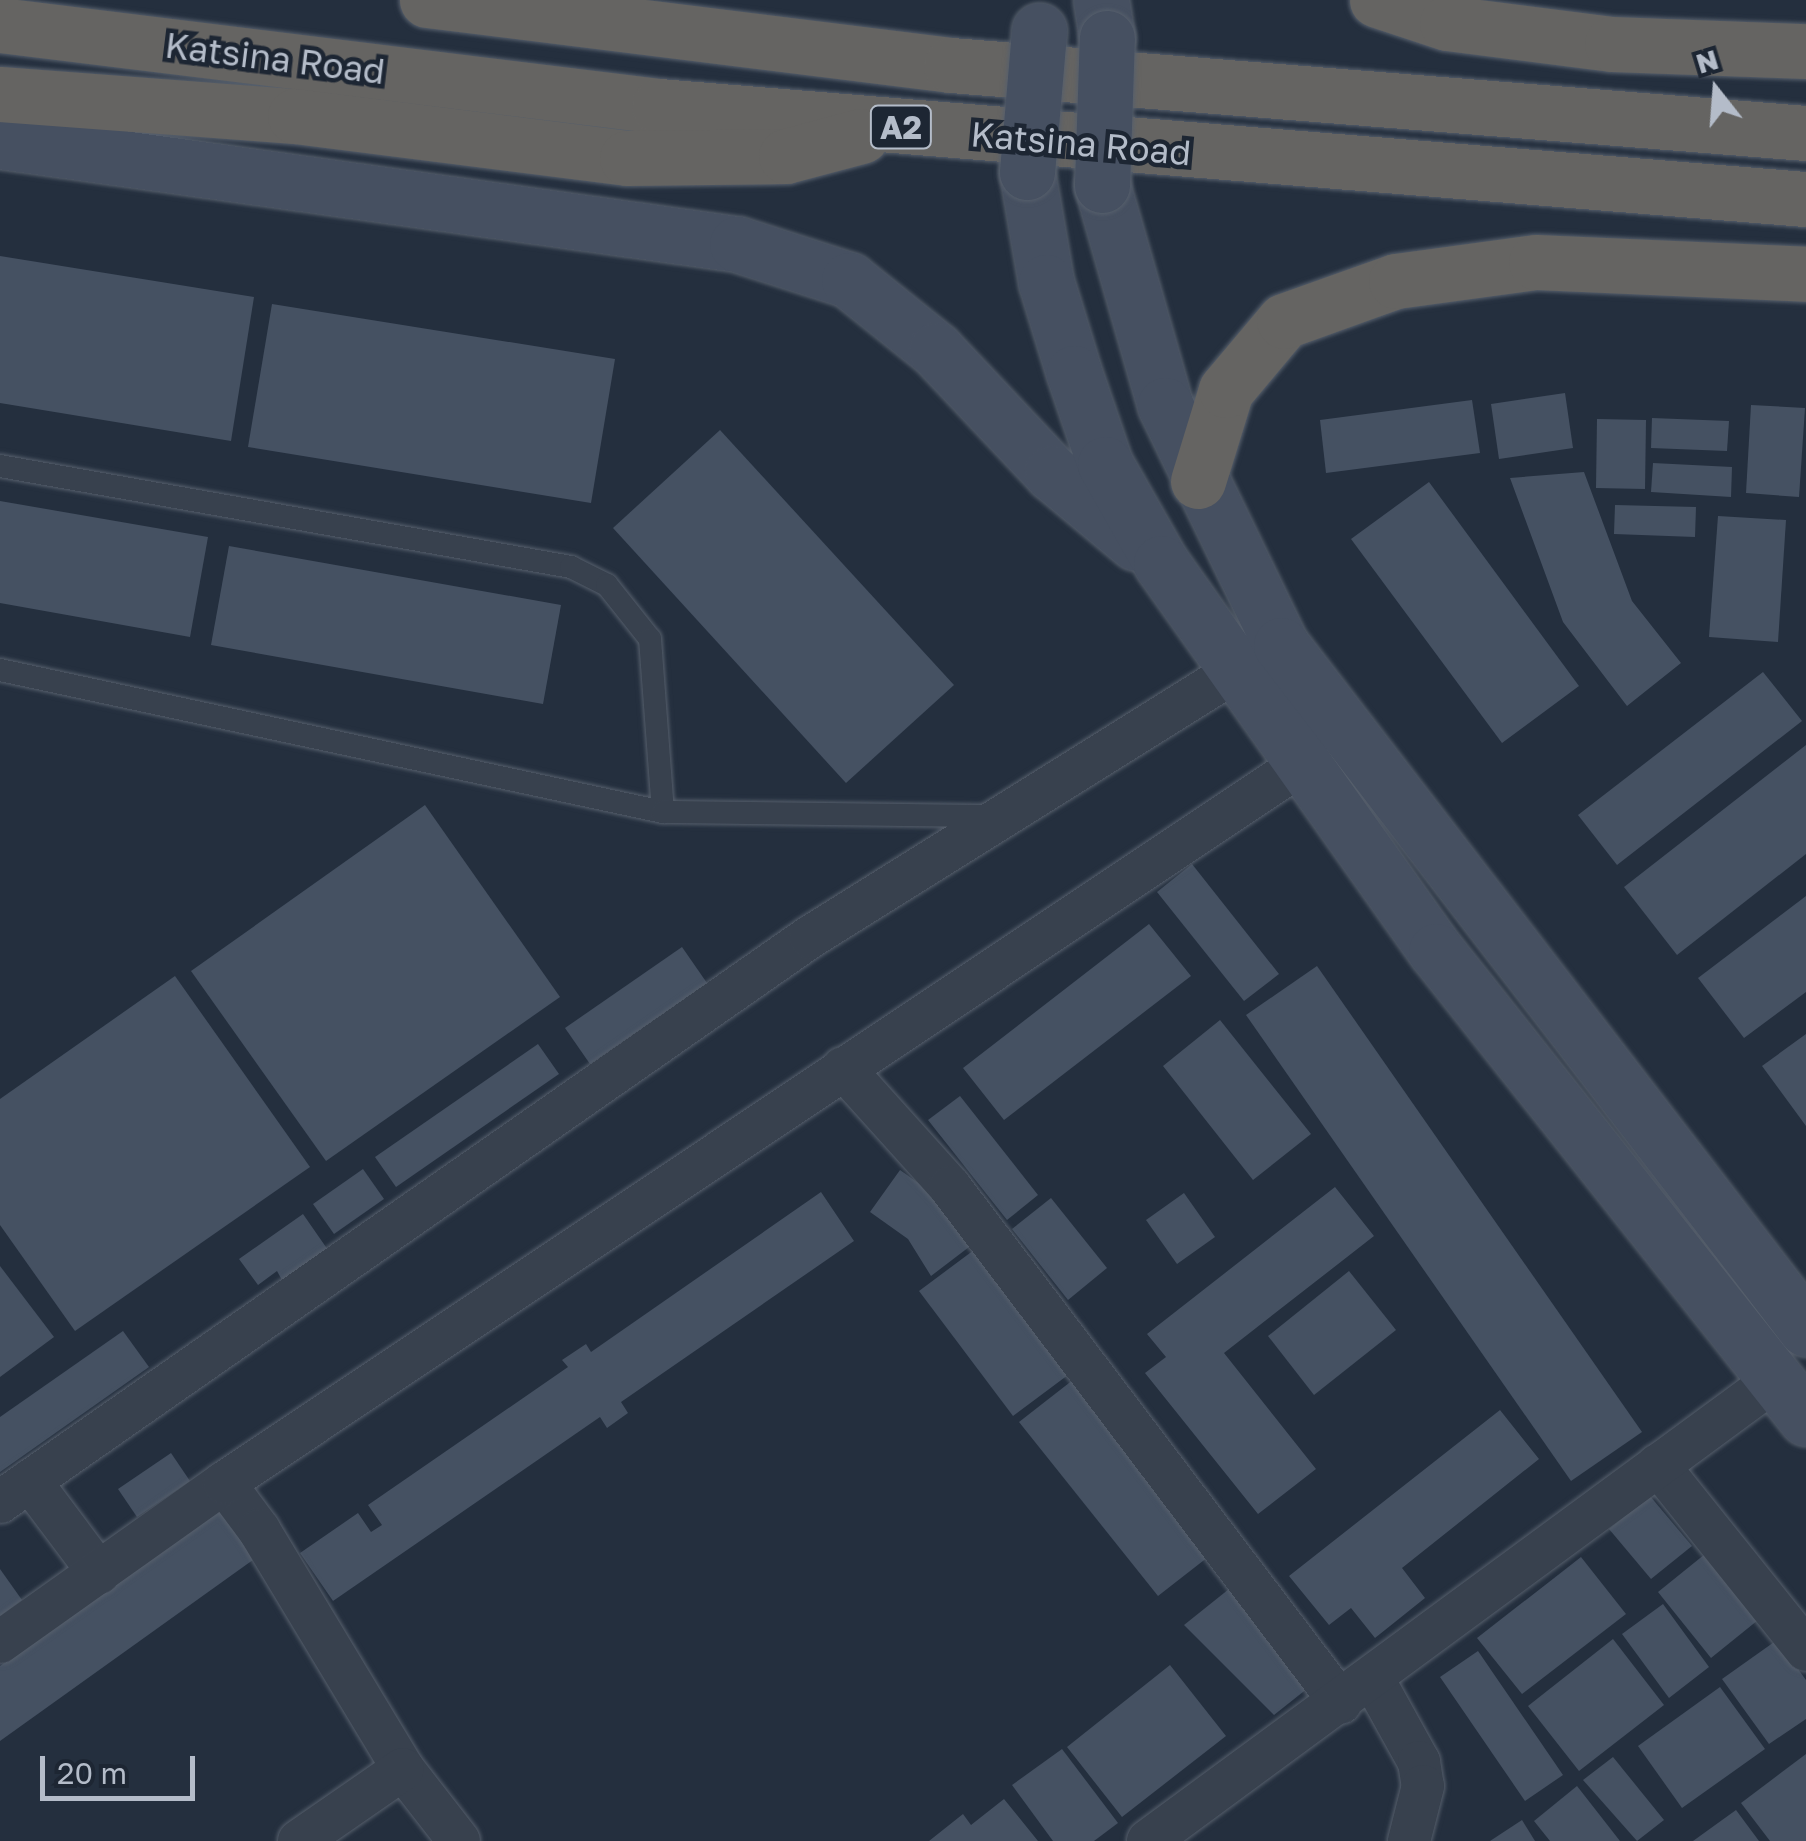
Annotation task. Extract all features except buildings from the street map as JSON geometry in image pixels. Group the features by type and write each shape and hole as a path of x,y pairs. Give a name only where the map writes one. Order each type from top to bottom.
{"highway":[{"name":"Katsina Road","path":"427,0 951,66 1806,133"},
{"path":"1377,0 1447,24 1612,44 1806,51"},
{"name":"Katsina Road","path":"0,24 659,106 1806,199"},
{"path":"0,94 294,116 627,158 786,156 896,127"},
{"path":"1198,481 1226,390 1284,321 1396,282 1536,262 1806,274"}],"main road":[{"path":"1037,16 1027,172 1046,282 1105,464 1161,563 1233,673 1436,951 1791,1398"},
{"path":"1104,19 1102,185 1165,404 1198,481 1281,645 1343,734 1806,1328"},
{"path":"0,141 737,244 849,280 936,350 1052,473 1161,563"}],"street":[{"path":"99,1574 15,1492 810,937 996,816 1233,673"},
{"path":"0,1642 224,1484 1300,765"},
{"path":"843,1068 950,1187 1418,1762 1424,1786 1410,1841"},
{"path":"1148,1841 1357,1691 1658,1465 1791,1398"},
{"path":"1658,1465 1806,1650"},
{"path":"224,1484 259,1530 404,1769 460,1841"},
{"path":"299,1841 404,1769"}],"lane":[{"path":"0,466 571,568 607,585 650,640 663,812"},
{"path":"0,670 663,812 996,816"}]}
